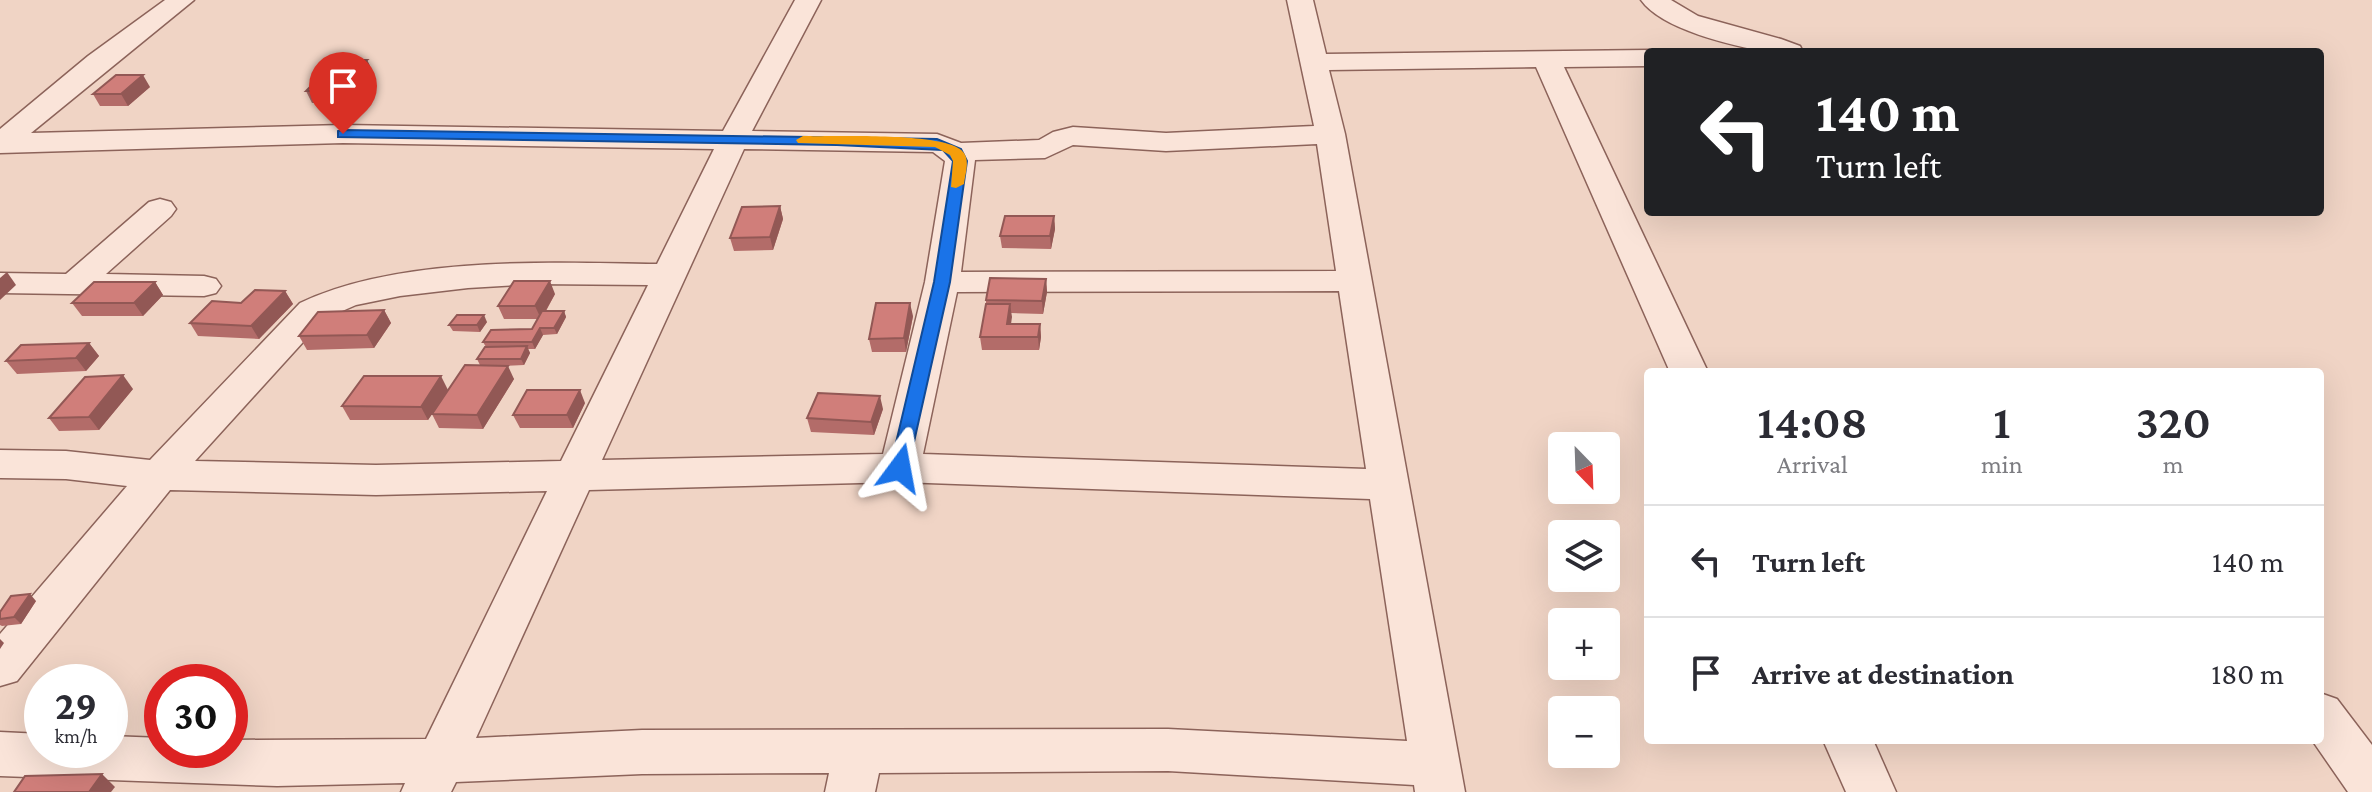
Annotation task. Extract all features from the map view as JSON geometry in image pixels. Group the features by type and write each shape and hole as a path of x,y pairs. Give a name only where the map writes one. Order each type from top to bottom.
{"street":[{"path":"0,143 98,62 181,0"},
{"path":"434,776 733,140 808,0"},
{"path":"0,754 277,764 434,776 642,752 855,771 1168,750 1437,778 1330,134 1300,0"},
{"path":"1654,0 1674,16 1696,27 1753,38 1779,48"},
{"path":"1313,62 1644,58"},
{"path":"1547,61 1687,368"},
{"path":"0,143 343,134 937,143 956,152 1045,149 1060,139 1073,136 1151,142 1330,134"},
{"path":"900,468 942,282 960,161 956,152"},
{"path":"77,282 160,209"},
{"path":"0,667 159,475 302,319 334,299 454,278 509,274 670,275"},
{"path":"942,282 1355,281"},
{"path":"0,283 204,286"},
{"path":"0,464 66,465 159,475 376,480 900,468 1390,485"},
{"path":"2324,719 2372,785"},
{"path":"1850,744 1871,792"}],"building":[{"path":"350,60 367,60 355,71 338,70"},
{"path":"116,75 143,75 121,94 93,94"},
{"path":"321,76 367,77 353,91 306,91"},
{"path":"780,206 770,237 730,238 742,207"},
{"path":"1005,216 1054,216 1050,236 1000,236"},
{"path":"990,278 1046,279 1042,301 986,300"},
{"path":"514,281 550,281 535,306 498,306"},
{"path":"94,282 155,282 134,303 72,303"},
{"path":"255,290 285,291 251,326 190,323 212,301 241,303"},
{"path":"876,303 910,303 904,338 869,339"},
{"path":"986,304 1010,304 1007,324 1040,324 1038,337 980,337"},
{"path":"384,310 367,335 299,336 318,312"},
{"path":"542,311 564,311 554,328 540,328 532,342 483,342 491,330 532,329"},
{"path":"457,315 484,315 477,325 449,325"},
{"path":"89,343 76,358 6,361 21,345"},
{"path":"527,346 521,359 477,359 485,347"},
{"path":"465,365 508,366 477,415 432,414"},
{"path":"123,375 89,417 49,418 85,377"},
{"path":"364,376 441,376 421,407 342,406"},
{"path":"527,390 580,390 567,415 513,415"},
{"path":"818,393 880,396 871,422 807,418"},
{"path":"30,594 14,617 0,619 0,612 11,596"},
{"path":"102,774 89,792 14,792 25,776"}],"slow traffic":[{"path":"803,140 937,143 956,152 960,161 956,184"}],"route":[{"path":"343,134 937,143 948,147 956,152 960,161 942,282 900,468"}]}
